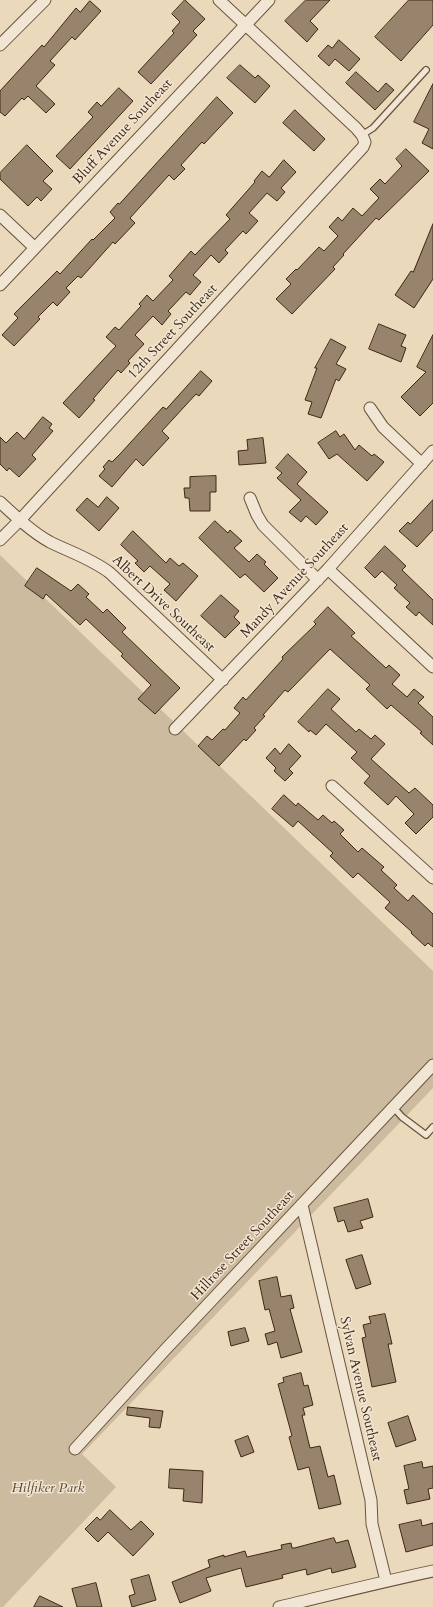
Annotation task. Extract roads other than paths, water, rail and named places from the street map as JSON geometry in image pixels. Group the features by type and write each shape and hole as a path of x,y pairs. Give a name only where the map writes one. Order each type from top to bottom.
{"street":[{"path":"0,45 45,0"},
{"path":"219,0 364,138"},
{"name":"Bluff Avenue Southeast","path":"0,285 269,0"},
{"name":"12th Street Southeast","path":"0,540 358,154 364,138"},
{"path":"0,216 35,248"},
{"path":"370,408 383,427 422,464"},
{"name":"Mandy Avenue Southeast","path":"175,729 318,580 433,451"},
{"path":"250,498 263,526 318,580"},
{"name":"Albert Drive Southeast","path":"0,502 20,520 49,541 98,564 223,680"},
{"path":"328,569 433,667"},
{"path":"332,786 433,878"},
{"name":"Hillrose Street Southeast","path":"75,1449 158,1357 433,1066"},
{"name":"Sylvan Avenue Southeast","path":"302,1205 371,1500 372,1524 386,1581"},
{"path":"279,1607 433,1571"}],"lane":[{"path":"364,138 426,70"},
{"path":"394,1108 402,1117 426,1135 433,1127"}],"park label":[{"name":"Hilfiker Park","path":"48,1489"}]}
